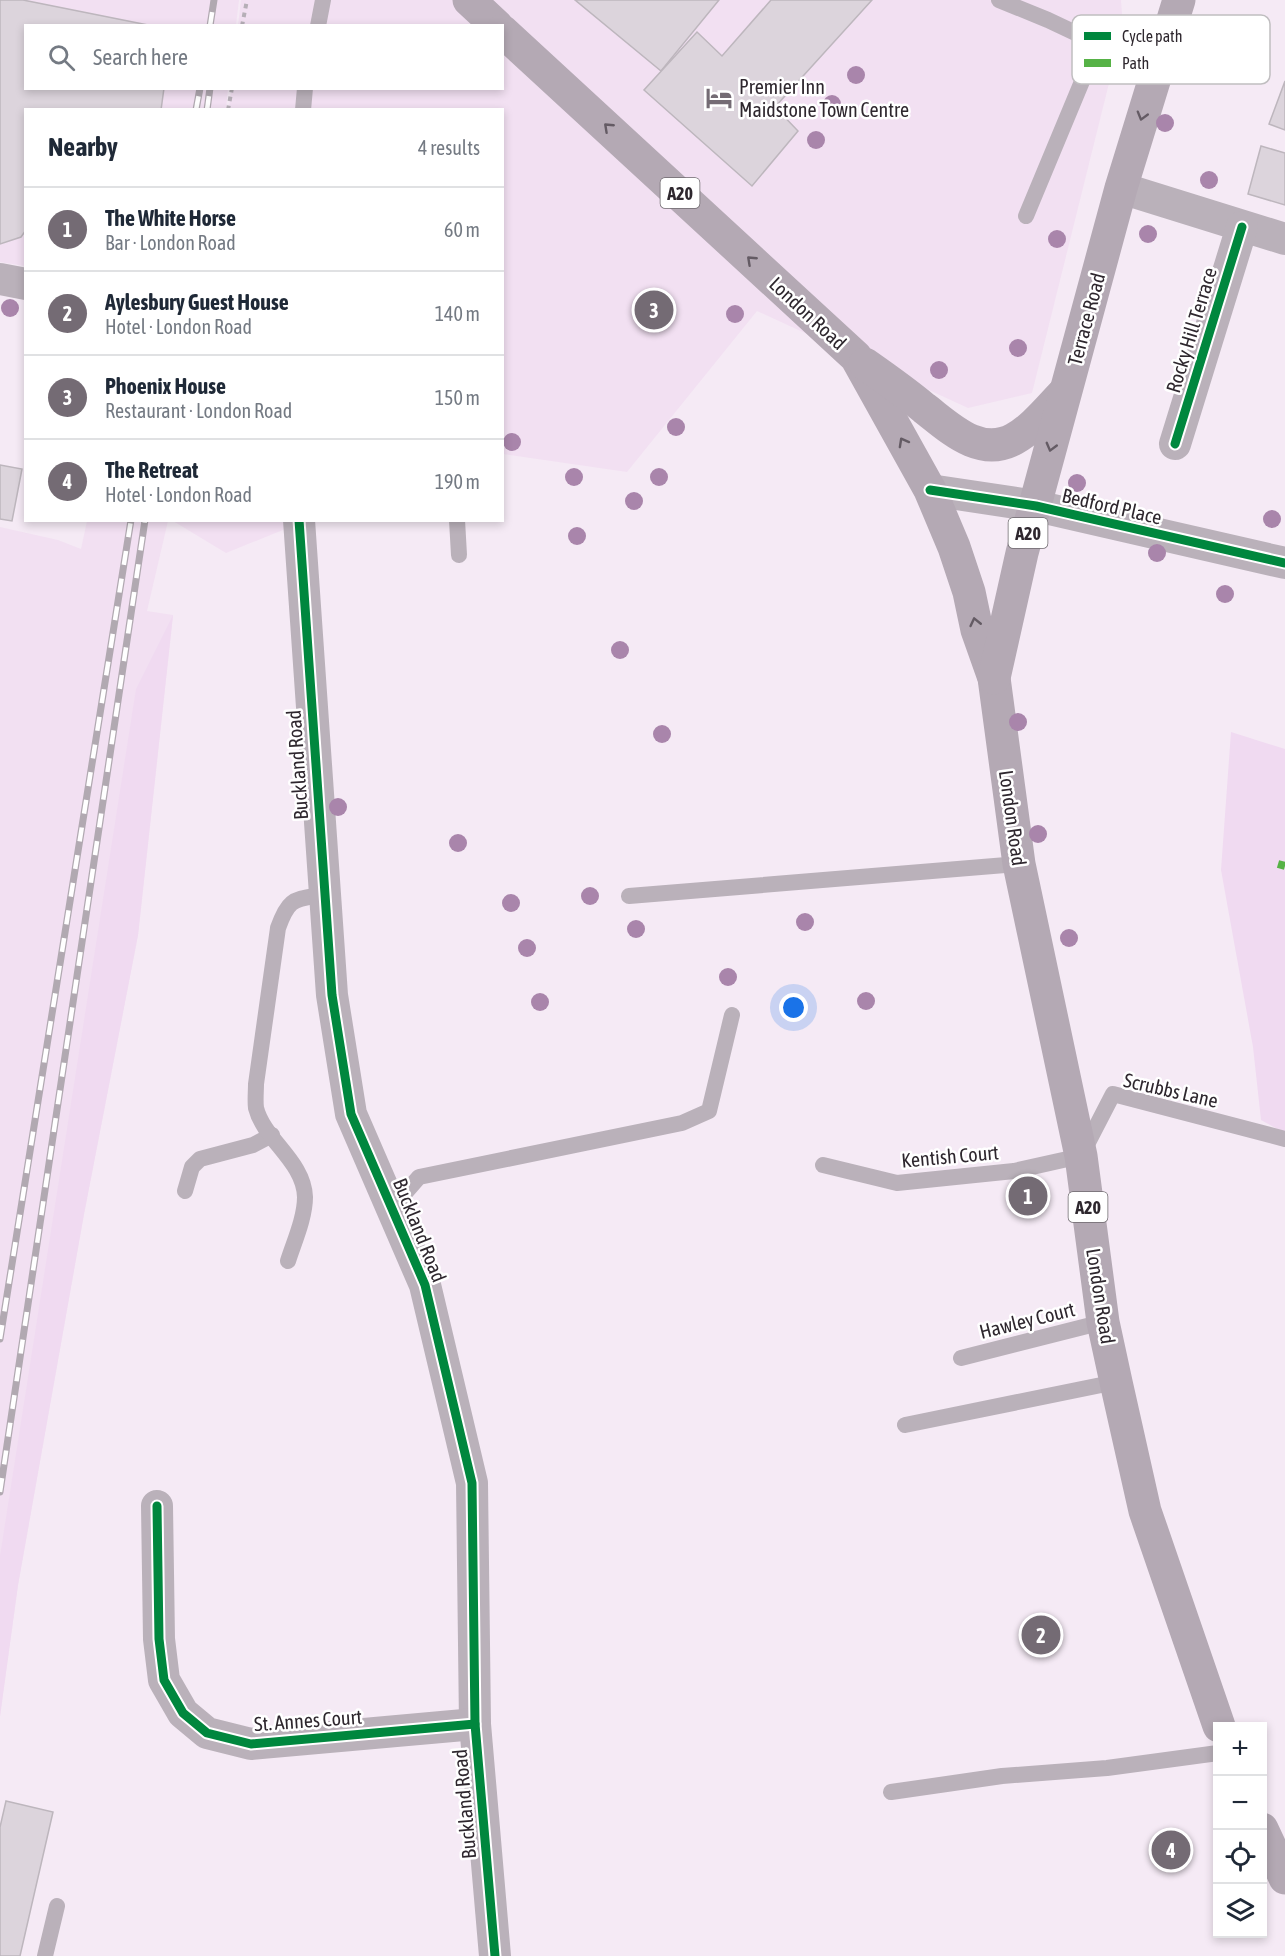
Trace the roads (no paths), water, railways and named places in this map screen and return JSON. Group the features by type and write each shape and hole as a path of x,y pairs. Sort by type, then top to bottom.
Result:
{"main road":[{"path":"469,0 495,24"},
{"name":"Terrace Road","path":"1174,15 1179,0"},
{"name":"London Road","path":"504,33 856,357 930,490 954,547 969,592 977,630 994,678 1019,864 1081,1156 1103,1323 1145,1511 1218,1722"},
{"name":"Terrace Road","path":"856,357 925,408 951,431 973,441 991,445 1014,439 1066,390 1151,84"},
{"name":"London Road","path":"994,678 1022,553 1066,390"},
{"path":"1263,1830 1285,1878"}],"street":[{"path":"1121,188 1285,239"},
{"name":"Rocky Hill Terrace","path":"1175,444 1242,227"},
{"path":"0,279 24,284"},
{"name":"Bedford Place","path":"930,490 1036,506 1285,563"},
{"name":"Buckland Road","path":"300,522 332,995 351,1114 425,1285 472,1483 475,1724 495,1956"},
{"name":"St. Annes Court","path":"157,1506 159,1640 164,1680 183,1713 207,1733 252,1744 475,1724"}],"lane":[{"path":"318,24 323,0"},
{"path":"999,0 1072,31"},
{"path":"1026,216 1081,84"},
{"path":"303,108 305,90"},
{"path":"457,522 459,555"},
{"path":"629,896 1019,864"},
{"path":"288,1261 305,1199 303,1182 263,1124 256,1107 256,1084 278,927 284,910 295,900 324,894"},
{"path":"392,1208 419,1177 682,1123 709,1111 732,1015"},
{"name":"Scrubbs Lane","path":"1081,1156 1113,1094 1285,1139"},
{"path":"185,1191 192,1167 200,1159 253,1145 272,1135"},
{"name":"Kentish Court","path":"823,1165 897,1183 1014,1171 1081,1156"},
{"name":"Hawley Court","path":"961,1358 1103,1323"},
{"path":"905,1425 1116,1382"},
{"path":"891,1792 1002,1776 1107,1768 1213,1754"},
{"path":"45,1956 57,1906"}],"railway":[{"path":"210,24 214,0"},
{"path":"196,108 200,90"},
{"path":"207,108 210,90"},
{"path":"0,1339 131,522"},
{"path":"0,1492 145,522"}],"place":[{"name":"Premier Inn Maidstone Town Centre","path":"719,98"},
{"name":"Phoenix House","path":"654,310"},
{"name":"The White Horse","path":"1028,1196"},
{"name":"Aylesbury Guest House","path":"1041,1635"},
{"name":"The Retreat","path":"1171,1850"}]}
